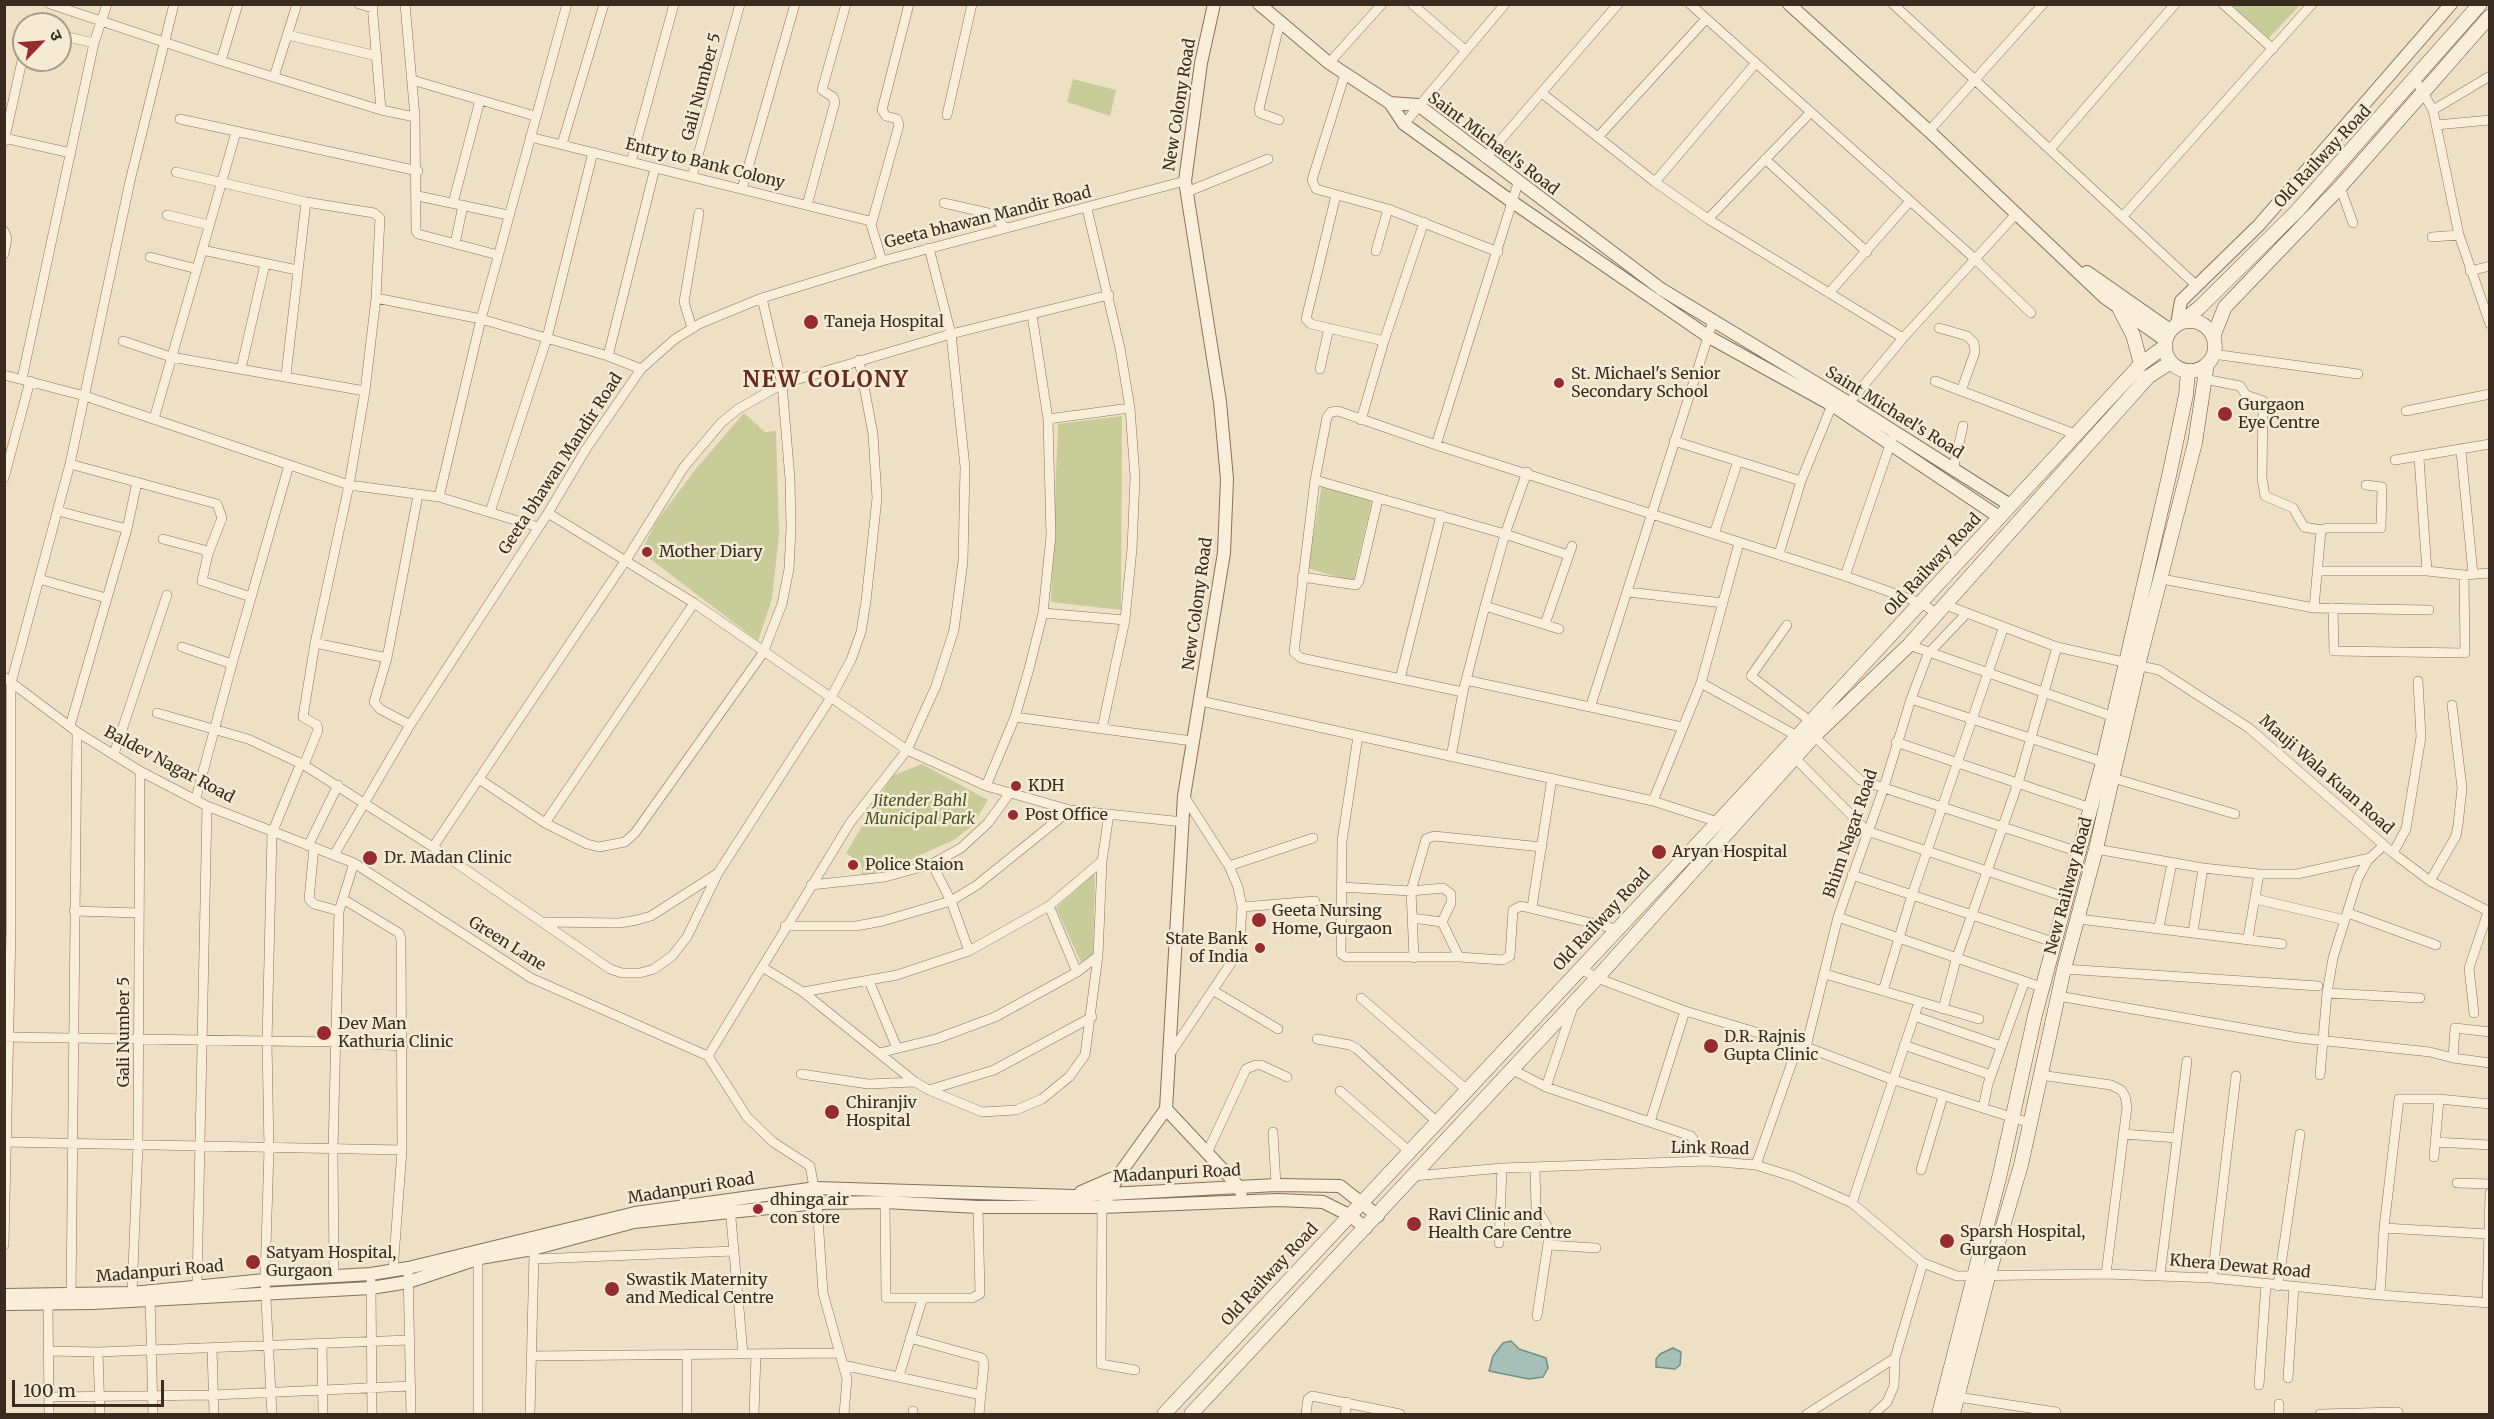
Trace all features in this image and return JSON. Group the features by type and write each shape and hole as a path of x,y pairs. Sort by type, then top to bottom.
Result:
{"main road":[{"name":"Old Railway Road","path":"2213,337 2224,307 2340,187 2480,4"},
{"name":"Old Railway Road","path":"1191,1414 1378,1216 1597,978 1790,753 1797,736 1810,721 2075,434 2141,364 2490,16"},
{"path":"2120,310 2133,335 2141,364"},
{"path":"2189,321 2204,325 2213,337 2210,359 2188,371 2171,362 2172,333 2189,321"},
{"name":"New Railway Road","path":"1939,1414 1981,1277 2021,1165 2064,969 2097,849 2146,636 2195,443 2210,359"},
{"name":"Old Railway Road","path":"1164,1414 1718,822 1790,753 1814,736 1909,645 2148,377 2171,362"},
{"name":"New Railway Road","path":"1953,1414 2035,1015 2068,898 2114,717 2169,476 2186,395 2188,371"},
{"path":"2132,633 2146,636"},
{"path":"1198,1378 1211,1392"}],"street":[{"path":"50,4 220,61 381,110 415,117"},
{"path":"4,478 94,43 107,4"},
{"path":"4,1245 8,680 39,579 70,464 130,181 174,4"},
{"path":"220,61 238,4"},
{"path":"274,77 297,4"},
{"path":"358,4 372,6 381,110"},
{"path":"405,4 415,117 418,171 416,227 418,234 498,255"},
{"path":"439,497 481,318 567,4"},
{"path":"562,144 604,4"},
{"path":"631,162 674,4"},
{"name":"Gali Number 5","path":"692,177 740,4"},
{"path":"742,189 795,4"},
{"path":"807,205 835,102 833,97 822,90 846,4"},
{"path":"882,261 872,222 899,125 897,119 886,116 882,110 909,4"},
{"path":"947,116 972,4"},
{"name":"New Colony Road","path":"1166,1109 1184,796 1224,553 1227,479 1220,402 1186,187 1201,63 1214,4"},
{"path":"1259,4 1329,63 1390,103"},
{"path":"1329,63 1382,4"},
{"path":"1412,4 1465,51"},
{"path":"1404,124 1506,4"},
{"path":"1485,158 1543,94 1618,4"},
{"path":"1690,4 1974,258 2031,313"},
{"path":"1789,4 2120,310 2172,333"},
{"path":"1929,131 2043,4"},
{"path":"2051,148 2175,4"},
{"path":"2223,4 2273,49"},
{"path":"2124,215 2312,4"},
{"path":"2172,333 2179,304 2259,225 2451,4"},
{"path":"1894,5 2124,215 2197,286"},
{"path":"1598,137 1706,19"},
{"path":"1279,120 1260,113 1259,109 1280,22"},
{"path":"288,35 377,56"},
{"path":"72,38 94,43"},
{"path":"1655,182 1755,64"},
{"path":"20,72 5,140 71,153"},
{"path":"1345,75 1312,180 1316,189 1388,209 1498,252"},
{"path":"2433,110 2490,76"},
{"path":"412,80 535,116"},
{"path":"2420,85 2433,110 2459,235 2470,271 2485,301 2490,324"},
{"path":"1543,94 1655,182 1708,219 1903,338"},
{"path":"456,244 458,204 480,100"},
{"name":"Saint Michael's Road","path":"1390,103 1418,105 1518,183 1661,289 1850,404 1999,517"},
{"name":"Saint Michael's Road","path":"1390,103 1404,124 1511,201 1709,337 1953,470 2010,505"},
{"path":"1708,219 1810,113"},
{"path":"180,119 418,171"},
{"path":"2436,125 2490,120"},
{"path":"154,419 236,132"},
{"name":"Entry to Bank Colony","path":"530,137 872,222"},
{"path":"490,512 547,338 593,152"},
{"name":"Geeta bhawan Mandir Road","path":"334,855 410,725 548,513 586,449 641,369 675,339 692,328 762,298 882,261 1005,227 1186,187 1268,159"},
{"path":"1765,159 1867,252"},
{"path":"609,356 655,168"},
{"path":"176,172 306,202 378,215 380,223 376,298 365,391 350,485 315,643 303,714 305,719 317,725 318,730 272,833 267,1042 269,1149 265,1280 272,1414"},
{"path":"1436,445 1518,183"},
{"path":"2340,187 2353,223"},
{"path":"1336,195 1306,315 1311,324 1384,340"},
{"path":"418,196 508,215"},
{"path":"1829,293 1910,201"},
{"path":"286,375 306,202"},
{"path":"944,203 988,213 1005,227"},
{"path":"1088,208 1110,295 1130,408 1135,477 1132,549 1125,620 1102,729"},
{"path":"1376,250 1388,209"},
{"path":"692,328 684,302 699,213"},
{"path":"1850,404 1903,338 2017,213"},
{"path":"167,215 209,225"},
{"path":"1361,420 1384,340 1424,222"},
{"path":"4,231 7,238 4,254"},
{"path":"2432,237 2459,235"},
{"path":"844,1414 847,1379 823,1293 818,1203 810,1166 773,1142 747,1117 708,1056 785,926 850,823 907,750 936,686 954,630 963,561 965,467 951,334 929,248"},
{"path":"202,250 297,270"},
{"path":"150,257 197,269"},
{"path":"2066,259 2172,333"},
{"path":"241,369 265,264"},
{"path":"2470,271 2490,266"},
{"path":"434,847 626,560 684,467 704,440 738,410 782,384 859,360 951,334 1110,295"},
{"path":"376,298 481,318 609,356 641,369"},
{"path":"479,779 545,823 598,847 625,842 635,833 763,653 782,604 789,569 790,478 782,384 762,298"},
{"path":"986,786 1015,717 1043,613 1051,536 1048,419 1032,315"},
{"path":"1591,705 1713,321"},
{"path":"1320,369 1329,328"},
{"path":"1939,328 1967,336 1974,343 1975,352 1961,391"},
{"path":"123,341 171,357 286,375 365,391"},
{"path":"2210,359 2358,374"},
{"path":"157,713 248,739 302,764 338,784 434,847 610,969 622,973 640,973 654,969 672,956 687,937 718,873 830,699 851,660 861,632 877,498 873,434 859,360"},
{"path":"4,375 85,396 350,485 439,497 538,527"},
{"path":"2205,379 2240,386 2246,395 2263,401 2262,478 2265,496 2293,508 2304,527 2321,530 2381,528 2382,487 2366,485"},
{"path":"1935,381 2075,434"},
{"path":"2406,411 2490,394"},
{"path":"1779,554 1801,481 1832,405"},
{"path":"1048,419 1130,408"},
{"name":"Mauji Wala Kuan Road","path":"1315,480 1327,417 1335,411 1652,512 1739,543 1779,554 2057,647 2159,670 2249,728 2393,853 2430,881 2489,912"},
{"path":"1953,470 1964,426"},
{"path":"1845,576 1892,438"},
{"path":"1674,441 1801,481"},
{"path":"2395,460 2461,451 2490,444"},
{"path":"2333,608 2334,651 2465,653 2468,575 2461,451"},
{"path":"2419,458 2427,571"},
{"path":"1714,534 1738,461"},
{"path":"70,464 217,504 222,518 208,554 202,581 251,597"},
{"path":"196,798 231,664 289,465"},
{"path":"1451,757 1463,693 1485,606 1505,534 1527,472"},
{"path":"1463,693 1297,656 1293,647 1315,480 1570,551 1545,624"},
{"path":"71,1299 74,729 106,598 127,529 137,482"},
{"path":"410,725 380,709 374,702 387,657 418,495"},
{"path":"1302,577 1356,585 1359,581 1378,499"},
{"path":"58,510 127,529"},
{"path":"548,513 694,603 763,653 907,750 986,786 1070,810 1183,822"},
{"path":"1400,679 1441,515"},
{"path":"2314,608 2321,530"},
{"path":"163,539 204,550 208,554"},
{"path":"1653,801 1701,683 1739,543"},
{"path":"2318,571 2427,571 2468,575 2490,573"},
{"path":"39,579 106,598"},
{"path":"2162,579 2314,608 2429,610"},
{"path":"1628,592 1723,603"},
{"path":"114,754 167,595"},
{"path":"545,823 694,603"},
{"path":"1485,606 1559,629"},
{"path":"1043,613 1125,620"},
{"path":"1928,654 1965,615"},
{"path":"1787,625 1751,676 1810,721"},
{"path":"1883,991 1912,895 1990,673 2003,628"},
{"path":"315,643 387,657"},
{"path":"1909,645 1928,654 1990,673 2114,717"},
{"path":"182,647 231,664"},
{"path":"1943,1009 1956,960 2018,783 2057,647"},
{"name":"Bhim Nagar Road","path":"1756,1165 1802,1046 1825,974 1838,918 1852,874 1884,787 1896,742 1928,654"},
{"name":"Baldev Nagar Road","path":"8,680 74,729 140,771 196,798 207,806 334,855"},
{"path":"1466,680 1591,705 1682,727"},
{"path":"2393,853 2406,829 2421,737 2418,681"},
{"path":"1701,683 1797,736"},
{"path":"1911,699 2103,762"},
{"path":"1201,701 1653,801 1718,822"},
{"path":"2430,881 2456,836 2458,825 2462,788 2452,705"},
{"path":"1015,717 1192,741"},
{"path":"1358,736 1342,841 1341,954 1414,958 1507,958 1512,951 1514,910 1521,906 1616,929"},
{"path":"1814,736 1854,777 1942,809 2079,852"},
{"path":"1896,742 2091,808"},
{"path":"1790,753 1867,831 2068,898"},
{"name":"Gali Number 5","path":"132,1293 138,1145 140,771"},
{"path":"1532,907 1552,778"},
{"path":"2113,778 2235,814"},
{"path":"338,784 311,847 309,899 314,904 339,911"},
{"path":"811,885 885,877 932,864 961,848 988,823 1009,794"},
{"path":"1168,1058 1235,957 1240,939 1242,907 1238,887 1229,866 1184,796"},
{"path":"197,1286 204,1040 207,806"},
{"path":"785,926 856,926 883,921 951,901 977,885 1070,810"},
{"path":"762,968 802,992 915,1082 929,1090 982,1112 1006,1112 1033,1103 1069,1077 1085,1055 1092,1017 1098,956 1102,861 1109,814"},
{"path":"1414,958 1411,891 1424,843 1428,837 1542,847"},
{"path":"1229,866 1313,838"},
{"path":"2320,1075 2327,993 2333,958 2358,878 2370,858 2384,845"},
{"path":"2097,849 2203,868 2259,874 2297,874 2370,858"},
{"name":"Green Lane","path":"334,855 354,864 531,978 708,1056"},
{"path":"802,992 869,981 969,951 1049,906 1102,861"},
{"path":"2159,927 2172,863"},
{"path":"334,1277 333,1150 339,911 354,864"},
{"path":"932,864 951,901 969,951"},
{"path":"2193,932 2203,868"},
{"path":"543,922 620,923 637,920 651,916 718,873"},
{"path":"1852,874 2056,943"},
{"path":"2248,938 2259,874"},
{"path":"1341,887 1411,891 1443,888 1448,890 1450,903 1442,922 1459,957"},
{"path":"343,899 400,936 403,1046 402,1150 393,1270"},
{"path":"2256,900 2346,916 2436,945"},
{"path":"1242,907 1315,901"},
{"path":"1049,906 1077,972"},
{"path":"74,911 139,913"},
{"path":"2474,1013 2469,968 2489,912"},
{"path":"1412,918 1442,922"},
{"path":"1838,918 1956,960 2044,988"},
{"path":"2079,919 2159,927 2282,944"},
{"path":"879,1053 936,1039 995,1017 1077,972 1098,956"},
{"path":"1580,968 1597,978 1685,1011 1802,1046 1891,1079 2030,1122"},
{"path":"2064,969 2318,987"},
{"path":"1825,974 1979,1019"},
{"path":"869,981 897,1048"},
{"path":"1983,1108 1991,1075 2024,982"},
{"path":"1214,991 1278,1029"},
{"path":"2327,993 2420,998"},
{"path":"2058,996 2324,1041 2430,1052 2490,1063"},
{"path":"1361,998 1467,1090"},
{"path":"1546,1087 1576,1000"},
{"path":"1852,1203 1891,1079 1919,1002"},
{"path":"1650,1122 1685,1011"},
{"path":"1914,1016 2001,1046"},
{"path":"929,1090 994,1070 1092,1017"},
{"path":"2453,1058 2455,1028 2490,1032"},
{"path":"6,1037 335,1042 403,1046"},
{"path":"1317,1039 1350,1045 1358,1049 1437,1122"},
{"path":"1904,1045 1991,1075"},
{"path":"2160,1275 2187,1061"},
{"path":"1207,1153 1246,1069 1261,1065 1287,1077"},
{"path":"1513,1070 1546,1087 1691,1136 1707,1161"},
{"path":"801,1074 868,1084 915,1082"},
{"path":"2040,1075 2111,1085 2121,1090 2127,1107 2106,1274"},
{"path":"2212,1278 2236,1076"},
{"path":"1340,1091 1410,1152"},
{"path":"1921,1170 1943,1096"},
{"path":"2380,1295 2384,1228 2398,1101 2405,1097 2490,1104"},
{"path":"2434,1157 2439,1099"},
{"path":"1135,1370 1101,1364 1102,1208 1118,1176 1166,1109 1240,1188 1243,1201"},
{"path":"1273,1132 1276,1185"},
{"path":"2123,1134 2177,1138"},
{"path":"2278,1286 2300,1134"},
{"path":"6,1142 402,1150"},
{"path":"2435,1142 2490,1145"},
{"name":"Link Road","path":"1414,1176 1502,1168 1707,1161 1756,1165 1794,1177 1852,1203 1923,1263 1942,1272 1981,1277"},
{"path":"1499,1243 1502,1168"},
{"path":"1535,1168 1536,1207 1549,1230 1549,1245 1537,1316"},
{"path":"1072,1196 1118,1176"},
{"path":"2457,1183 2490,1184"},
{"name":"Madanpuri Road","path":"729,1205 816,1188 1072,1196 1276,1185 1340,1186 1362,1200 1378,1216"},
{"path":"2488,1303 2490,1192"},
{"name":"Madanpuri Road","path":"4,1304 48,1304 71,1299 132,1293 150,1295 197,1286 371,1274 533,1248 635,1214 729,1205 885,1202 978,1207 1102,1208 1243,1201 1323,1202 1349,1215 1366,1228"},
{"path":"885,1202 886,1298 922,1300 972,1298 980,1294 978,1207"},
{"path":"729,1205 744,1354"},
{"path":"2384,1228 2488,1234"},
{"path":"1549,1245 1596,1248"},
{"path":"530,1414 533,1248 734,1251"},
{"path":"478,1414 479,1255"},
{"name":"Madanpuri Road","path":"4,1295 71,1299 150,1295 266,1294 371,1288 408,1282 479,1255"},
{"path":"1874,1414 1887,1402 1894,1386 1895,1358 1923,1263"},
{"path":"408,1268 411,1414"},
{"path":"371,1274 372,1414"},
{"name":"Khera Dewat Road","path":"1981,1277 2160,1275 2488,1303"},
{"path":"2259,1385 2266,1284"},
{"path":"2288,1378 2294,1287"},
{"path":"150,1295 149,1350 153,1414"},
{"path":"899,1376 922,1300"},
{"path":"48,1304 49,1414"},
{"path":"910,1338 982,1358 984,1364 979,1414"},
{"path":"48,1351 98,1352 267,1347 409,1340"},
{"path":"321,1344 323,1414"},
{"path":"212,1348 214,1414"},
{"path":"98,1352 100,1414"},
{"path":"531,1356 839,1353"},
{"path":"687,1354 687,1414"},
{"path":"754,1414 756,1354"},
{"path":"1807,1414 1895,1358"},
{"path":"843,1365 981,1395"},
{"path":"49,1397 213,1395 411,1386"},
{"path":"1306,1414 1310,1396 1347,1402 1386,1413 1401,1414"},
{"path":"1958,1397 2056,1412"},
{"path":"1345,1414 1347,1402"},
{"path":"2278,1404 2279,1414"},
{"path":"2320,1414 2398,1412"}],"green space":[{"path":"2232,5 2300,5 2269,38"},
{"path":"1073,79 1116,90 1110,116 1067,102"},
{"path":"744,413 765,432 776,431 779,534 772,599 758,641 641,552 656,522 695,470"},
{"path":"1122,416 1121,610 1051,602 1058,424"},
{"path":"1322,484 1372,500 1353,582 1308,568"},
{"name":"Jitender Bahl Municipal Park","path":"922,764 988,800 972,826 954,840 889,869 863,876 861,863 846,853 892,776"},
{"path":"1095,873 1093,955 1081,962 1056,908"}],"water":[{"path":"1511,1341 1519,1349 1546,1358 1548,1368 1543,1377 1529,1379 1489,1371 1493,1356 1503,1343"},
{"path":"1673,1348 1681,1352 1680,1365 1675,1369 1656,1367 1656,1359 1660,1354"}],"place":[{"name":"Taneja Hospital","path":"811,322"},
{"name":"St. Michael's Senior Secondary School","path":"1559,383"},
{"name":"Gurgaon Eye Centre","path":"2225,414"},
{"name":"Mother Diary","path":"647,552"},
{"name":"KDH","path":"1016,786"},
{"name":"Post Office","path":"1013,815"},
{"name":"Aryan Hospital","path":"1659,852"},
{"name":"Dr. Madan Clinic","path":"370,858"},
{"name":"Police Staion","path":"853,865"},
{"name":"Geeta Nursing Home, Gurgaon","path":"1259,920"},
{"name":"State Bank of India","path":"1260,948"},
{"name":"Dev Man Kathuria Clinic","path":"324,1033"},
{"name":"D.R. Rajnis Gupta Clinic","path":"1711,1046"},
{"name":"Chiranjiv Hospital","path":"832,1112"},
{"name":"dhinga air con store","path":"758,1209"},
{"name":"Ravi Clinic and Health Care Centre","path":"1414,1224"},
{"name":"Sparsh Hospital, Gurgaon","path":"1947,1241"},
{"name":"Satyam Hospital, Gurgaon","path":"253,1262"},
{"name":"Swastik Maternity and Medical Centre","path":"612,1289"}],"district":[{"name":"NEW COLONY","path":"826,381"}]}
